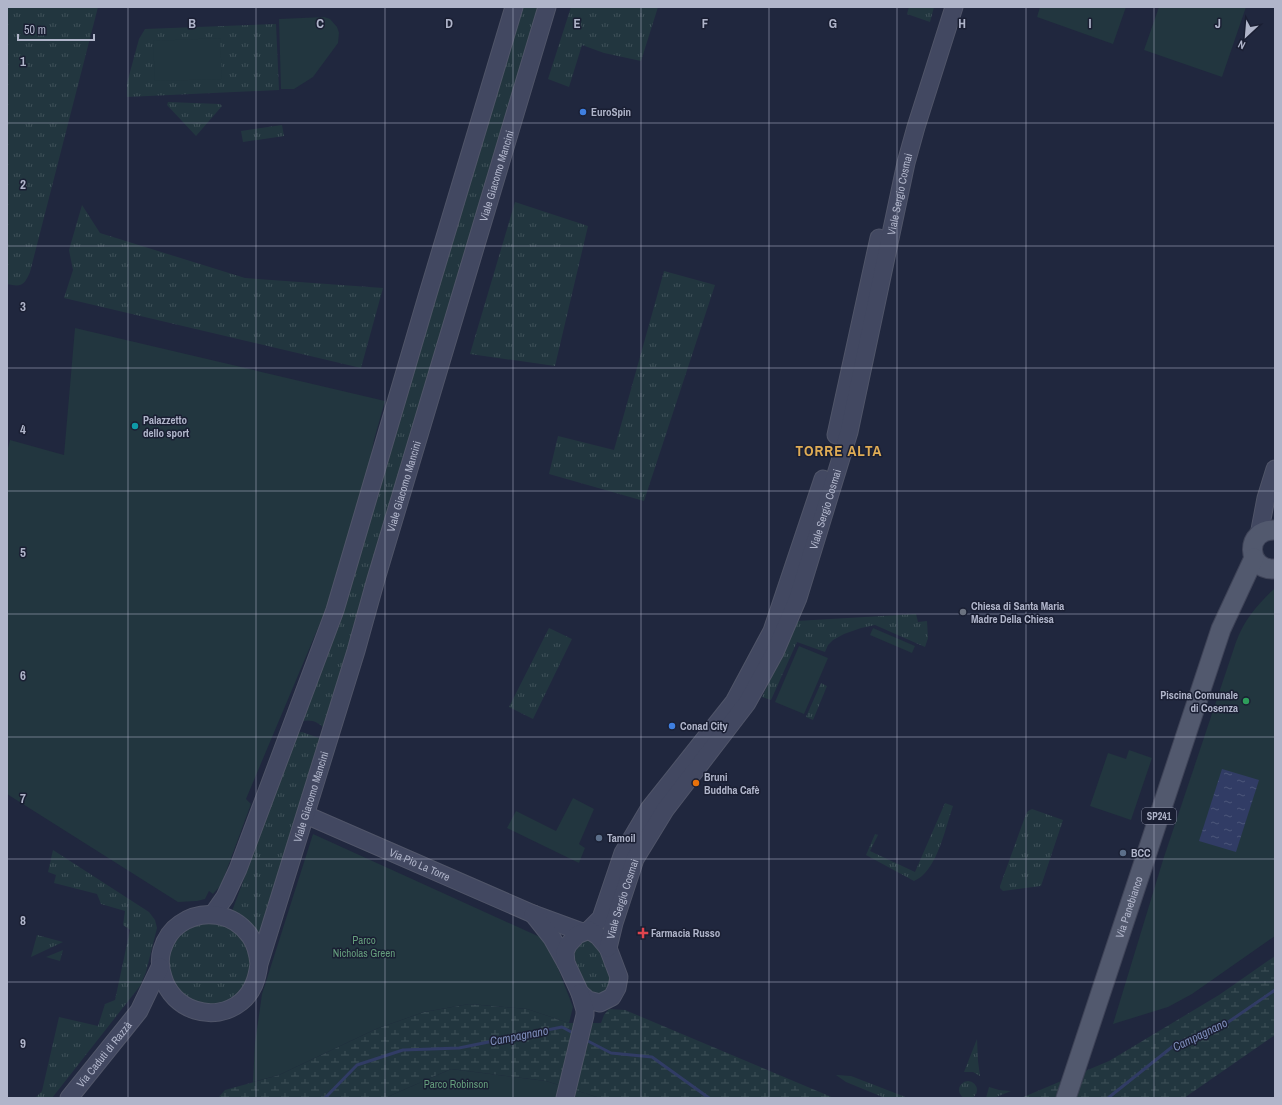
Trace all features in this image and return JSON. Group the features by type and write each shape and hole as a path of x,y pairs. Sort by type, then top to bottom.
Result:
{"main road":[{"name":"Via Panebianco","path":"1066,1098 1221,629 1254,558 1253,545 1267,532"},
{"path":"1254,558 1262,566 1274,569"},
{"name":"Via Panebianco","path":"1233,603 1274,569"}],"street":[{"path":"213,914 225,897 238,869 335,610 514,7"},
{"name":"Viale Giacomo Mancini","path":"259,964 257,950 251,936 240,925 228,918 213,914 196,916 177,926 164,944 160,955 160,967 165,986 177,1001 192,1010 208,1013 226,1010 241,1002 250,991 257,978 259,964 356,651 376,579 547,7"},
{"name":"Viale Sergio Cosmai","path":"566,963 565,952 568,945 577,934 586,931 601,918 623,853 650,809 734,702 772,631 834,444 896,159 945,7"},
{"name":"Viale Sergio Cosmai","path":"608,948 614,923 635,859 665,810 747,703 775,652 798,598 849,432 906,163 916,126 954,7"},
{"path":"1267,532 1266,498 1275,469"},
{"path":"1266,498 1275,517"},
{"name":"Via Pio La Torre","path":"306,815 533,914 586,931"},
{"name":"Via Pio La Torre","path":"533,914 552,938 566,963 580,993 585,1010 593,1011"},
{"path":"565,1098 593,1011 612,997 617,988 619,977 608,948 598,936 586,931"},
{"name":"Via Caduti di Razzà","path":"69,1098 139,1011 160,967"},
{"name":"Via Caduti di Razzà","path":"139,1011 158,998 177,1001"},
{"path":"576,1098 593,1011"}],"green space":[{"path":"7,7 98,7 30,272 24,283 19,285 7,284"},
{"path":"522,7 542,7 326,730 315,722 309,720 302,721"},
{"path":"571,7 658,7 641,61 604,53 582,45 569,87 548,79"},
{"path":"909,7 934,7 930,22 907,14"},
{"path":"1040,7 1126,7 1113,44 1037,17"},
{"path":"1159,7 1246,7 1222,77 1144,50"},
{"path":"324,17 330,19 337,27 339,33 338,43 313,77 294,89 281,89 279,19"},
{"path":"276,24 279,90 127,97 127,83 139,39 145,29"},
{"path":"220,38 222,79 155,81 153,41"},
{"path":"168,102 220,104 222,106 196,136 167,105"},
{"path":"282,125 284,136 243,142 241,131"},
{"path":"515,202 588,226 555,366 470,354"},
{"path":"82,205 100,233 245,278 383,288 361,368 64,298 73,270 69,250"},
{"path":"664,271 715,285 644,501 549,474 558,436 614,450"},
{"path":"75,328 385,401 374,440 369,466 326,609 246,799 251,804 223,880 213,894 209,891 205,899 197,901 178,902 7,794 7,452 10,440 64,455"},
{"path":"1275,588 1275,936 1192,994 1168,1007 1113,1024 1163,860 1236,642 1239,634 1252,613"},
{"path":"916,614 918,622 927,621 928,638 925,647 875,625 844,634 833,640 828,645 825,652 797,642 771,700 762,697 780,660 796,621"},
{"path":"549,628 572,639 533,719 509,707"},
{"path":"873,628 915,646 912,653 870,635"},
{"path":"799,646 828,658 804,714 775,702"},
{"path":"821,683 827,686 813,720 806,717"},
{"path":"302,732 319,738 322,743 261,946 231,914 298,733"},
{"path":"1129,750 1152,758 1131,820 1090,806 1108,753 1126,759"},
{"path":"573,798 594,809 579,844 585,848 579,863 507,828 516,811 556,831"},
{"path":"945,803 953,806 945,833 933,862 928,870 914,881 866,855 875,834 878,835 870,851 915,872"},
{"path":"1032,809 1063,820 1041,886 1003,891 1000,886 1026,814"},
{"name":"Parco Nicholas Green","path":"313,834 540,937 549,945 573,1007 569,1023 527,1009 469,1004 424,1012 376,1029 279,1075 253,1082 255,1043 262,994"},
{"path":"53,850 149,912 155,920 157,928 146,972 140,986 52,1098 35,1098 42,1091 59,1017 98,1026 105,1004 115,1000 130,930 123,925 125,911 101,904 97,894 54,883 56,875 48,872"},
{"path":"206,920 232,926 249,946 252,971 241,994 218,1007 193,1005 167,976 167,950 182,929"},
{"path":"588,933 617,977 600,1000 582,992 570,946"},
{"path":"37,935 63,942 31,957"},
{"path":"63,950 60,961 46,957"},
{"path":"1275,956 1275,1035 1184,1098 1021,1098 1109,1061 1219,995"},
{"path":"469,1004 527,1009 569,1023 601,1023 604,1015 609,1009 625,1010 834,1098 600,1098 546,1081 451,1069 385,1098 218,1098 225,1090 279,1075 376,1029 424,1012"},
{"path":"977,1039 980,1076 973,1072 964,1072"},
{"name":"Parco Robinson","path":"451,1069 546,1081 600,1098 385,1098"},
{"path":"836,1075 851,1076 908,1098 885,1098 846,1082"},
{"path":"968,1081 974,1084 977,1090 974,1096 968,1099 962,1096 959,1090 962,1084"},
{"path":"989,1087 1011,1091 994,1098 986,1098"}],"water":[{"path":"1222,769 1259,780 1236,852 1199,841"}],"waterway":[{"name":"Campagnano","path":"1108,1098 1177,1043 1221,1027 1275,990"},
{"name":"Campagnano","path":"325,1098 357,1065 403,1050 459,1048 562,1027 575,1034"},
{"name":"Campagnano","path":"584,1039 611,1053 652,1057 709,1098"}],"place":[{"name":"EuroSpin","path":"583,112"},
{"name":"Palazzetto dello sport","path":"135,426"},
{"name":"Chiesa di Santa Maria Madre Della Chiesa","path":"963,612"},
{"name":"Piscina Comunale di Cosenza","path":"1246,701"},
{"name":"Conad City","path":"672,726"},
{"name":"Bruni Buddha Cafè","path":"696,783"},
{"name":"Tamoil","path":"599,838"},
{"name":"BCC","path":"1123,853"},
{"name":"Farmacia Russo","path":"643,933"}],"district":[{"name":"TORRE ALTA","path":"839,450"}]}
